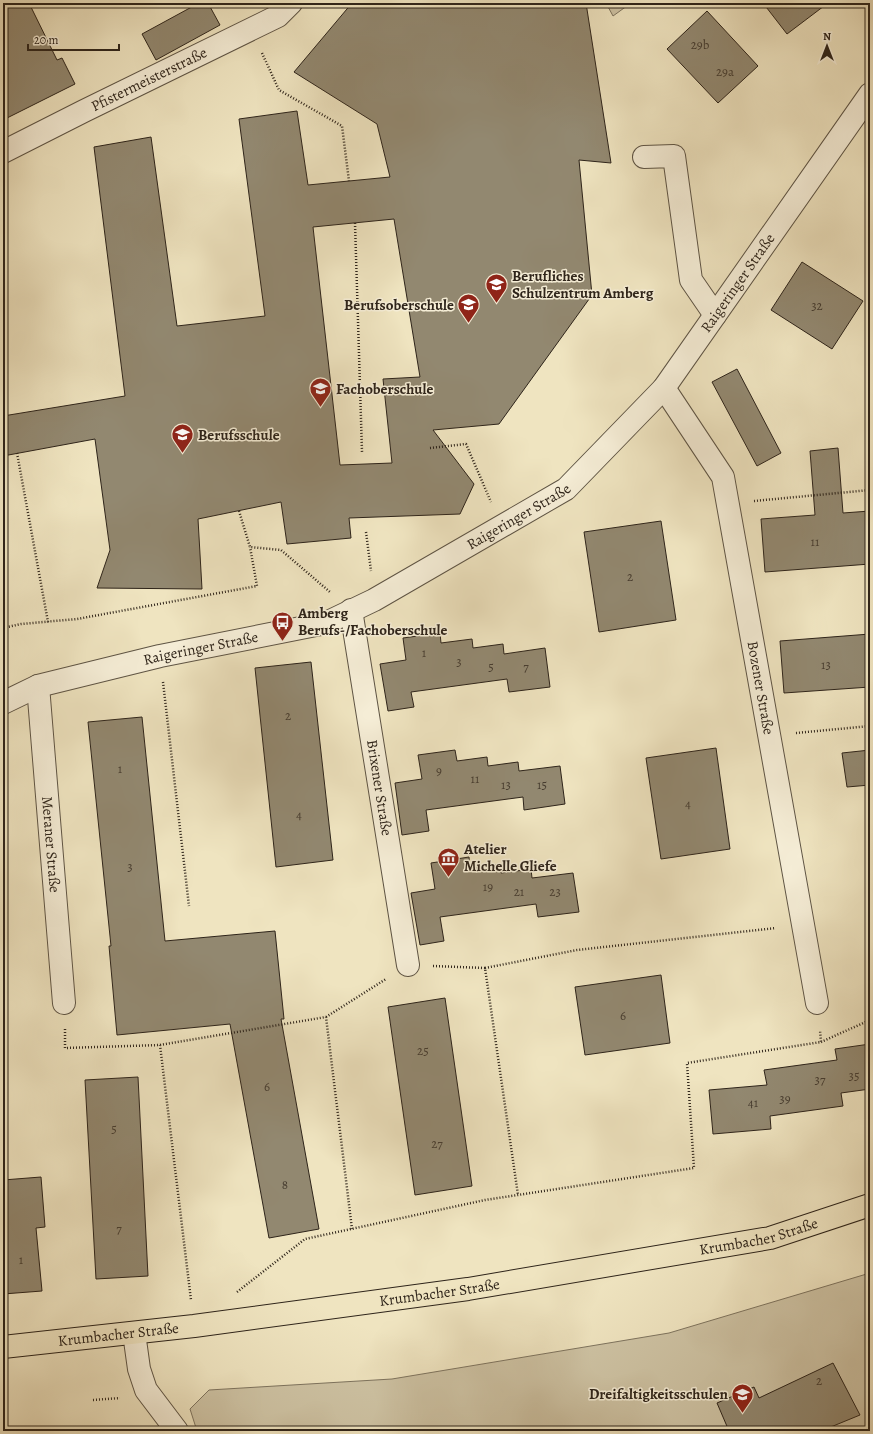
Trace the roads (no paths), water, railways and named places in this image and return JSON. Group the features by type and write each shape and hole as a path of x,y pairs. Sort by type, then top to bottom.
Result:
{"main road":[{"name":"Krumbacher Straße","path":"3,1347 194,1326 468,1289 770,1238 870,1205"}],"street":[{"name":"Pfistermeisterstraße","path":"3,152 278,16 291,3"},
{"name":"Raigeringer Straße","path":"3,703 38,686 160,656 326,623 374,600 566,490 664,388 870,94"},
{"path":"644,157 674,156 690,280 715,315"},
{"name":"Bozener Straße","path":"664,388 723,477 817,1003"},
{"name":"Brixener Straße","path":"351,610 408,965"},
{"name":"Meraner Straße","path":"38,686 64,1003"},
{"path":"134,1332 139,1369 146,1390 177,1431"}],"place":[{"name":"Berufliches Schulzentrum Amberg","path":"496,304"},
{"name":"Berufsoberschule","path":"469,324"},
{"name":"Fachoberschule","path":"321,408"},
{"name":"Berufsschule","path":"183,454"},
{"name":"Amberg Berufs-/Fachoberschule","path":"282,642"},
{"name":"Atelier Michelle Gliefe","path":"448,878"},
{"name":"Dreifaltigkeitsschulen","path":"743,1414"}]}
